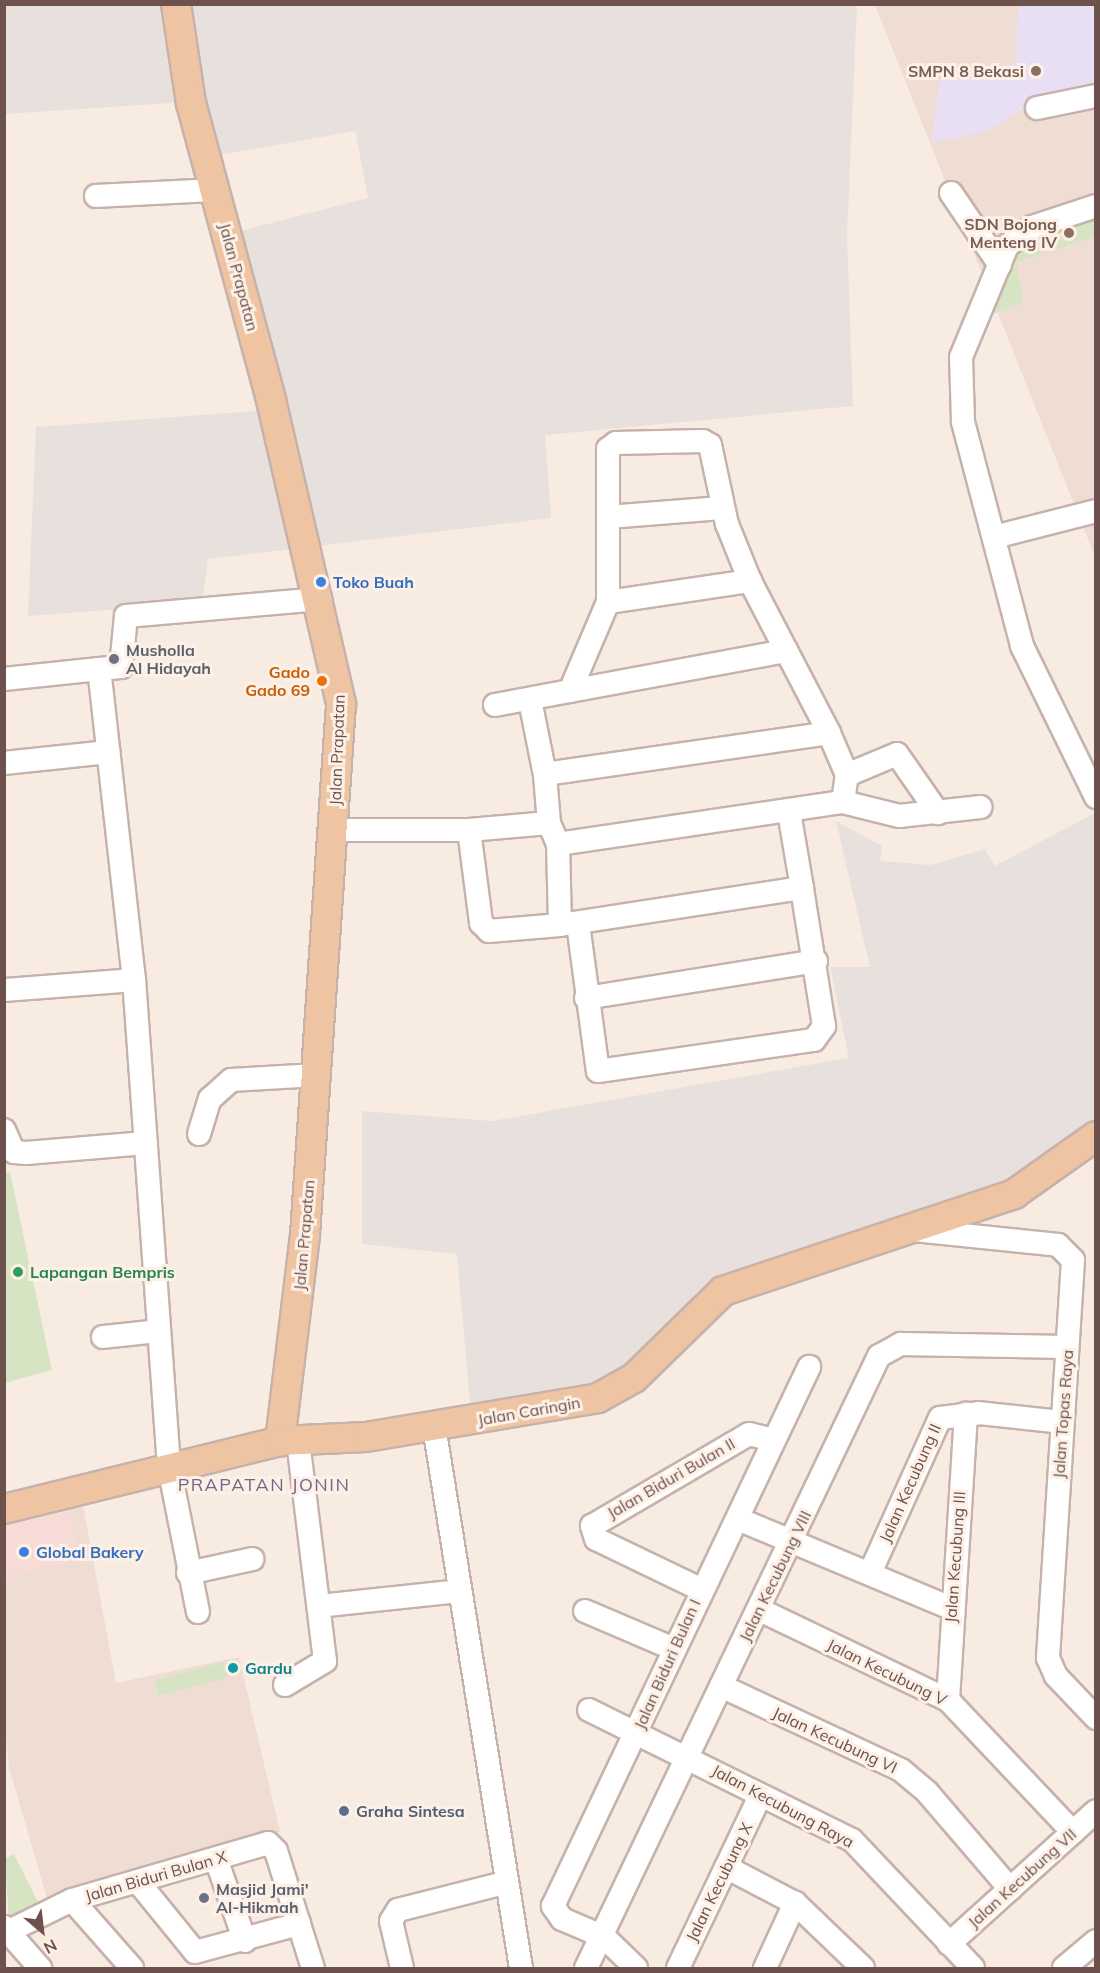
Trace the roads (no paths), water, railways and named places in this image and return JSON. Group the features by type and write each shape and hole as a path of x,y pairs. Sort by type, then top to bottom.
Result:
{"main road":[{"name":"Jalan Prapatan","path":"176,4 191,103 216,190 320,599 341,704 335,830 289,1441"},
{"name":"Jalan Caringin","path":"4,1509 169,1467 289,1441 434,1426 598,1398 634,1378 723,1291 912,1230 1014,1194 1095,1136"}],"street":[{"path":"1037,108 1095,96"},
{"path":"96,196 216,190"},
{"path":"951,193 1000,265"},
{"path":"1095,206 1032,227 1007,246 961,357 963,422 1022,646 1088,766 1095,797"},
{"path":"570,691 608,602 607,453 616,443 707,442 722,508 750,581 829,733 847,775 843,802"},
{"path":"608,517 722,508"},
{"path":"994,537 1095,511"},
{"path":"608,602 750,581"},
{"path":"4,679 121,667 126,616 320,599"},
{"path":"495,705 786,651"},
{"path":"99,669 134,980 169,1467 188,1573 198,1612"},
{"path":"530,700 545,775 549,823 558,844 569,924 586,998 594,1065 604,1072 814,1040 824,1026 816,961 789,812"},
{"path":"545,775 829,733"},
{"path":"4,763 108,752"},
{"path":"847,775 897,754 938,813"},
{"path":"558,844 789,812 843,802 880,815 938,813 981,807"},
{"path":"335,830 470,830 549,823"},
{"path":"470,830 483,928 569,924 802,888"},
{"path":"586,998 816,961"},
{"path":"4,990 134,980"},
{"path":"199,1134 210,1099 231,1080 317,1074"},
{"path":"4,1130 14,1152 26,1153 146,1143"},
{"name":"Jalan Topas Raya","path":"912,1230 1068,1250 1073,1260 1048,1658 1056,1676 1095,1718"},
{"path":"103,1337 159,1331"},
{"name":"Jalan Kecubung VIII","path":"586,1968 604,1937 686,1755 794,1541 879,1356 888,1348 1067,1347"},
{"name":"Jalan Biduri Bulan I","path":"604,1937 562,1919 553,1906 638,1732 700,1590 738,1519 808,1366"},
{"name":"Jalan Kecubung II","path":"870,1573 934,1425 942,1417 966,1414 1062,1422"},
{"name":"Jalan Kecubung III","path":"948,1700 951,1608 966,1414"},
{"path":"434,1426 504,1883 521,1968"},
{"name":"Jalan Biduri Bulan II","path":"700,1590 596,1539 592,1526 749,1434 773,1440"},
{"path":"285,1685 326,1661 319,1606 289,1441"},
{"path":"738,1519 951,1608"},
{"path":"188,1573 252,1559"},
{"path":"319,1606 459,1591"},
{"name":"Jalan Kecubung V","path":"760,1610 948,1700 1073,1832"},
{"path":"585,1611 674,1649"},
{"name":"Jalan Kecubung VI","path":"721,1686 901,1770 927,1792 1010,1889"},
{"name":"Jalan Kecubung Raya","path":"589,1710 686,1755 760,1796 852,1840 973,1968"},
{"name":"Jalan Kecubung X","path":"678,1968 760,1796"},
{"name":"Jalan Kecubung VII","path":"949,1944 1095,1811"},
{"name":"Jalan Biduri Bulan X","path":"7,1929 72,1900 273,1845 299,1924"},
{"path":"216,1859 245,1941"},
{"path":"726,1867 795,1904 863,1968"},
{"path":"139,1883 195,1952 245,1941 299,1924 313,1968"},
{"path":"402,1968 391,1921 398,1911 504,1883"},
{"path":"72,1900 132,1968"},
{"path":"765,1968 795,1904"},
{"path":"7,1929 40,1968"},
{"path":"604,1937 636,1968"},
{"path":"1064,1968 1095,1941"}],"place":[{"name":"SMPN 8 Bekasi","path":"1036,71"},
{"name":"SDN Bojong Menteng IV","path":"1069,233"},
{"name":"Toko Buah","path":"321,582"},
{"name":"Musholla Al Hidayah","path":"114,659"},
{"name":"Gado Gado 69","path":"322,681"},
{"name":"Lapangan Bempris","path":"18,1272"},
{"name":"Global Bakery","path":"24,1552"},
{"name":"Gardu","path":"233,1668"},
{"name":"Graha Sintesa","path":"344,1811"},
{"name":"Masjid Jami' Al-Hikmah","path":"204,1898"}],"district":[{"name":"PRAPATAN JONIN","path":"264,1485"}]}
